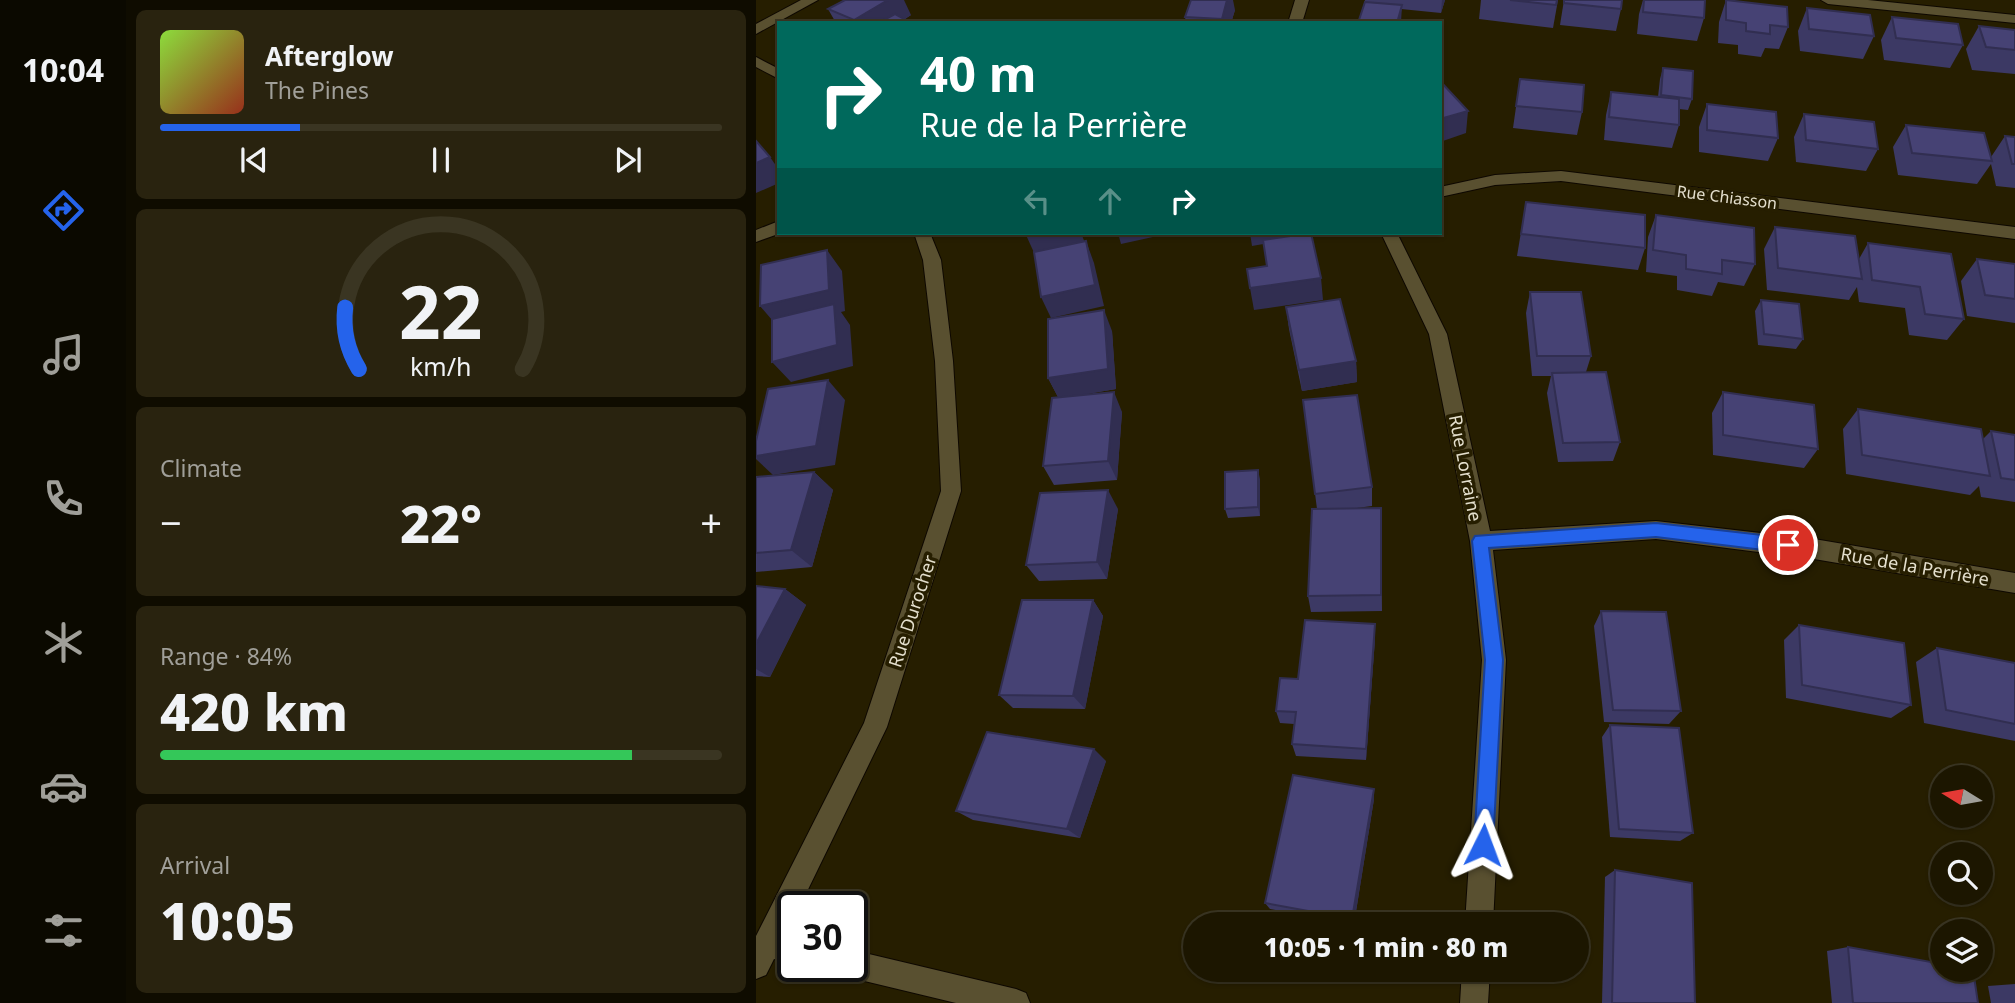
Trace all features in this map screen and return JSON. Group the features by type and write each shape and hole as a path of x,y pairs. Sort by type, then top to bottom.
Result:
{"street":[{"path":"756,30 811,0"},
{"path":"1296,21 1302,0"},
{"path":"1828,0 1920,4 2015,19"},
{"path":"756,61 777,74"},
{"name":"Rue Chiasson","path":"1442,192 1495,180 1561,176 2015,233"},
{"path":"756,236 777,227"},
{"name":"Rue Durocher","path":"772,953 875,727 951,491 943,348 932,260 923,235"},
{"name":"Rue Lorraine","path":"1391,235 1438,334 1480,541 1494,660 1480,912"},
{"name":"Rue de la Perrière","path":"1480,541 1656,530 1814,549 2015,583"},
{"path":"868,968 1016,1003"},
{"path":"1475,1003 1476,982"}],"building":[{"path":"845,0 888,0 854,20 828,9"},
{"path":"1191,0 1227,0 1222,19 1185,17"},
{"path":"1510,0 1557,0 1556,5"},
{"path":"1564,0 1622,0 1621,9 1564,3"},
{"path":"1644,0 1705,0 1704,18 1643,12"},
{"path":"1726,0 1787,7 1788,27 1770,25 1770,34 1746,31 1746,23 1726,20"},
{"path":"1365,2 1402,5 1398,21 1359,21"},
{"path":"1807,8 1870,15 1874,36 1809,29"},
{"path":"895,14 908,21 882,21"},
{"path":"1892,17 1958,24 1963,45 1896,38"},
{"path":"1979,26 2015,30 2015,50 1986,47"},
{"path":"1663,68 1693,71 1692,99 1661,95"},
{"path":"1520,79 1584,85 1582,112 1516,106"},
{"path":"1442,83 1468,111 1442,118"},
{"path":"1611,92 1679,99 1679,125 1609,117"},
{"path":"1707,104 1776,112 1778,138 1707,130"},
{"path":"1804,114 1874,122 1878,149 1806,140"},
{"path":"1906,125 1984,133 1992,161 1912,153"},
{"path":"2005,136 2015,137 2015,164 2012,164"},
{"path":"756,141 770,157 756,163"},
{"path":"1526,202 1645,215 1645,248 1521,234"},
{"path":"1656,215 1754,228 1755,264 1722,260 1722,274 1686,269 1686,255 1653,250"},
{"path":"1775,227 1855,236 1862,279 1778,268"},
{"path":"1311,235 1321,278 1250,288 1247,269 1267,266 1263,240"},
{"path":"1086,241 1095,285 1041,297 1034,252"},
{"path":"1868,243 1951,254 1964,319 1925,314 1920,287 1872,280"},
{"path":"827,250 829,290 760,306 761,265"},
{"path":"1977,259 2015,264 2015,299 1985,295"},
{"path":"1530,292 1581,292 1591,356 1537,356"},
{"path":"1340,299 1356,361 1299,370 1286,307"},
{"path":"1761,300 1799,304 1803,339 1764,334"},
{"path":"834,304 837,345 772,362 772,319"},
{"path":"1104,310 1108,369 1048,378 1048,319"},
{"path":"1606,372 1620,442 1563,443 1552,373"},
{"path":"828,380 816,446 756,456 756,441 768,389"},
{"path":"1114,392 1108,461 1043,466 1052,398"},
{"path":"1723,392 1814,405 1818,449 1723,435"},
{"path":"1357,395 1372,487 1315,494 1303,400"},
{"path":"1858,409 1981,429 1990,476 1862,455"},
{"path":"1991,431 2015,435 2015,480 2001,478"},
{"path":"1258,470 1258,507 1225,509 1225,472"},
{"path":"814,472 791,550 756,553 756,477"},
{"path":"1108,490 1097,562 1026,565 1040,493"},
{"path":"1381,508 1381,595 1308,596 1312,509"},
{"path":"756,586 785,589 756,644"},
{"path":"1022,600 1093,600 1073,696 999,695"},
{"path":"1601,611 1666,612 1681,711 1613,710"},
{"path":"1305,620 1375,624 1366,749 1292,744 1296,712 1276,711 1280,678 1298,679"},
{"path":"1799,625 1904,643 1911,705 1802,685"},
{"path":"1937,648 2015,663 2015,724 1946,710"},
{"path":"1610,725 1679,728 1693,833 1619,829"},
{"path":"987,732 1094,749 1067,829 956,811"},
{"path":"1293,775 1374,789 1353,912 1314,912 1265,903"},
{"path":"1615,870 1692,883 1695,1003 1612,1003"},
{"path":"1848,947 1930,962 1930,982 1975,982 1978,1003 1853,1003"}],"route":[{"path":"1483,845 1494,660 1480,541 1656,530 1788,545"}]}
